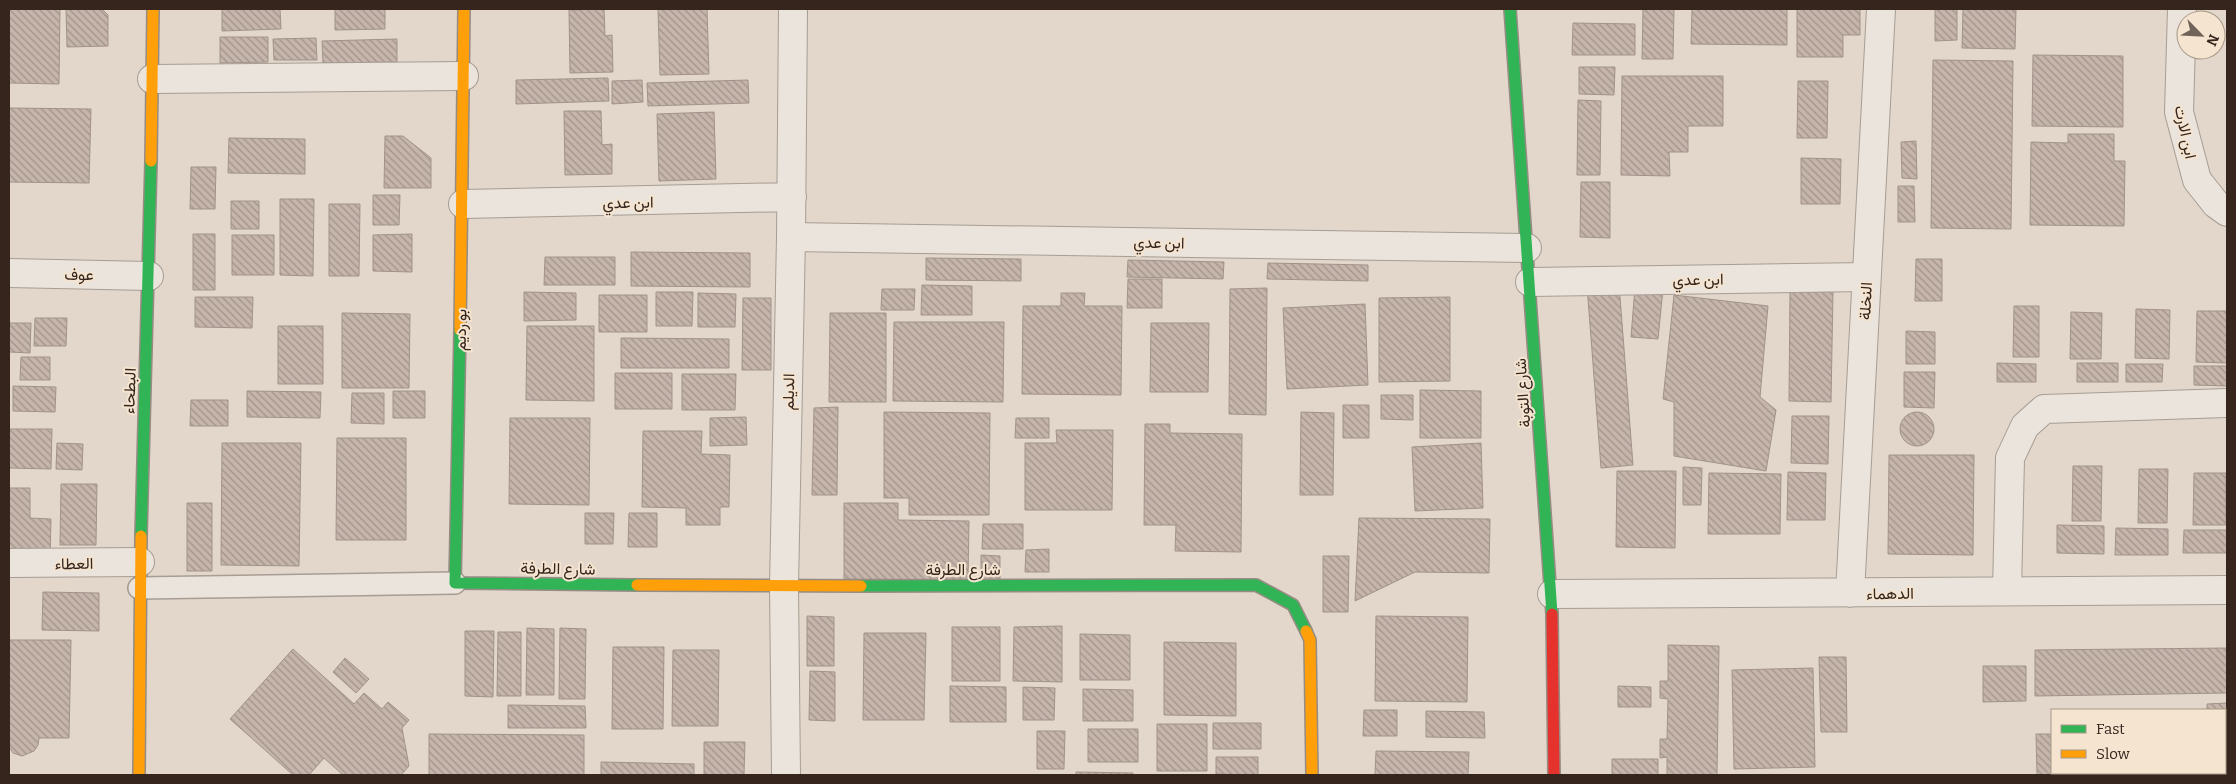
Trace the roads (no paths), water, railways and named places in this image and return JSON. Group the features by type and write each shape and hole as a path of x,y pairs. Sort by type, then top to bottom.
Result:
{"street":[{"name":"البطحاء","path":"138,775 139,575 149,276 153,9"},
{"name":"بو رديم","path":"454,583 463,204 464,9"},
{"name":"الديلم","path":"786,775 784,586 792,237 792,9"},
{"name":"شارع التوبة","path":"1510,9 1552,594 1554,775"},
{"name":"النخلة","path":"1850,593 1881,9"},
{"name":"ابن الارت","path":"2182,9 2179,112 2197,180 2216,204 2227,212"},
{"path":"152,79 464,76"},
{"name":"ابن عدي","path":"463,204 792,197"},
{"name":"ابن عدي","path":"792,237 1527,248"},
{"name":"عوف","path":"9,273 149,276"},
{"name":"ابن عدي","path":"1530,282 1866,277"},
{"path":"2006,592 2010,458 2025,426 2044,409 2227,403"},
{"name":"العطاء","path":"9,563 139,575"},
{"name":"شارع الطرفة","path":"454,583 784,586 1256,585 1293,605 1310,640 1312,775"},
{"name":"الدهماء","path":"1552,594 2227,590"}],"lane":[{"path":"139,575 454,583"}]}
